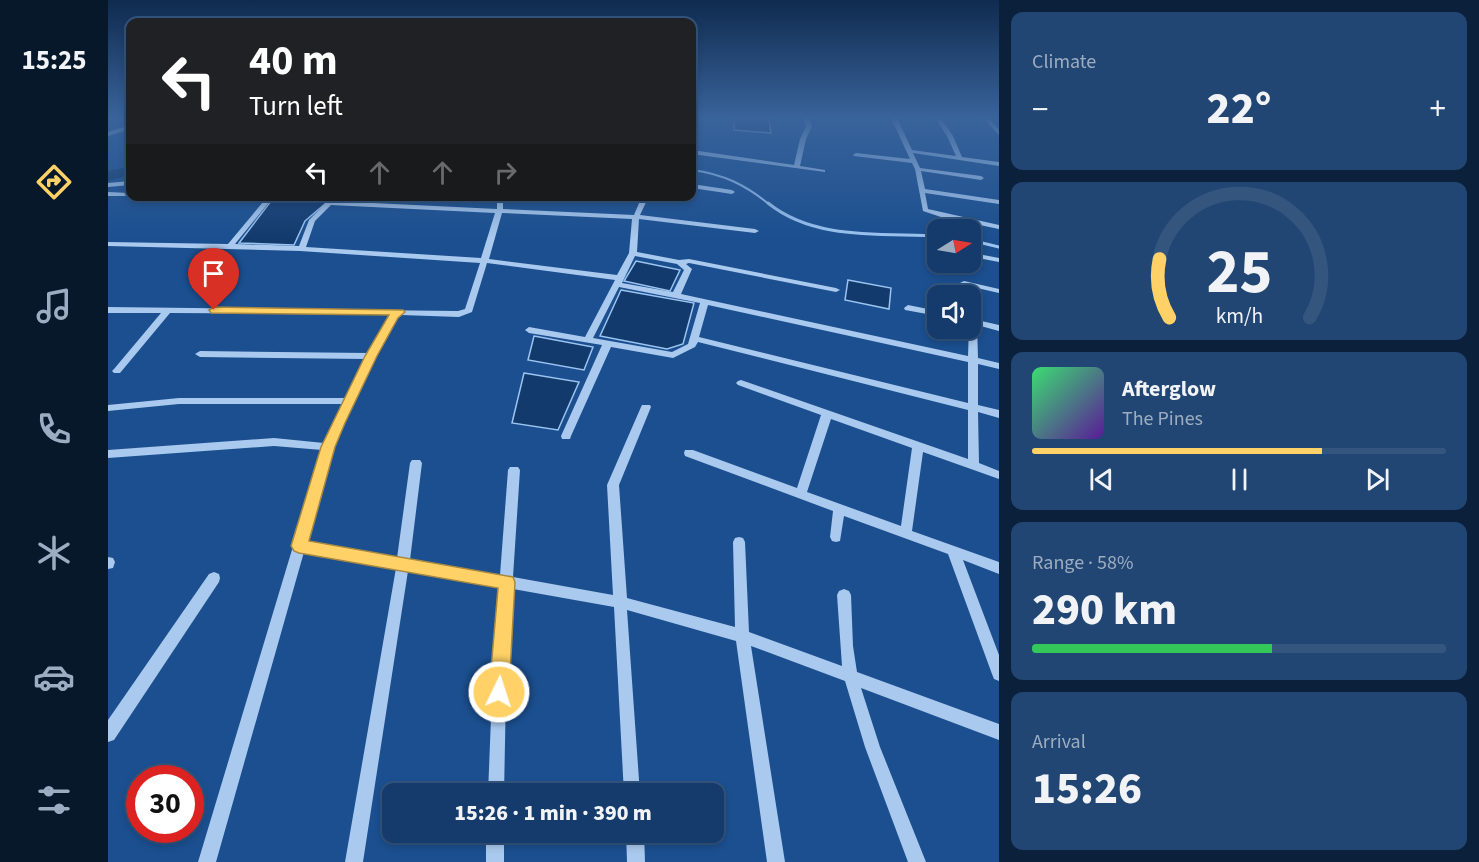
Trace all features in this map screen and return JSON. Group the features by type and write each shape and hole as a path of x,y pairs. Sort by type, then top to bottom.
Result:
{"street":[{"path":"739,158 822,171"},
{"path":"797,166 799,158"},
{"path":"887,158 913,161 918,169 923,207 930,213 999,227"},
{"path":"961,158 999,164"},
{"path":"918,169 981,178"},
{"path":"108,185 126,183"},
{"path":"696,187 732,192"},
{"path":"921,190 999,202"},
{"path":"108,194 126,195"},
{"path":"231,246 268,201"},
{"path":"302,249 312,220 328,201"},
{"path":"386,201 500,203 755,231"},
{"path":"588,340 633,253 636,217 644,201"},
{"path":"108,310 459,314 469,310 486,259 500,203"},
{"path":"108,244 231,246 486,259 617,281 972,358 999,366"},
{"path":"633,253 679,262 689,261 836,290"},
{"path":"981,256 999,260"},
{"path":"676,295 688,269 679,262"},
{"path":"981,287 999,291"},
{"path":"529,330 673,355 692,345 705,301"},
{"path":"908,308 927,312"},
{"path":"117,371 168,310"},
{"path":"207,862 328,447 371,356 394,316 399,312"},
{"path":"981,324 999,328"},
{"path":"694,338 999,414"},
{"path":"972,339 973,466"},
{"path":"566,436 608,343"},
{"path":"200,354 371,356"},
{"path":"741,383 999,475"},
{"path":"108,408 179,401 349,401"},
{"path":"631,783 614,485 646,407"},
{"path":"801,494 827,414"},
{"path":"108,454 274,442 328,447"},
{"path":"906,533 918,446"},
{"path":"689,453 999,568"},
{"path":"354,862 403,564 416,463"},
{"path":"496,783 499,692 514,470"},
{"path":"836,537 839,508"},
{"path":"739,542 742,636 776,862"},
{"path":"299,546 621,602 742,636 999,732"},
{"path":"953,551 992,643 999,674"},
{"path":"108,734 214,578"},
{"path":"844,595 851,677 867,731 916,862"},
{"path":"495,843 495,862"},
{"path":"635,843 636,862"}],"water":[{"path":"271,201 325,201 326,203 305,221 294,245 239,243"},
{"path":"636,261 680,270 670,291 624,281"},
{"path":"848,280 891,288 889,309 845,300"},
{"path":"621,290 694,303 683,344 667,349 600,336"},
{"path":"534,336 593,347 584,370 528,360"},
{"path":"524,373 579,382 558,430 512,423"}],"waterway":[{"path":"696,171 734,181 770,205"},
{"path":"108,176 126,172"},
{"path":"768,203 807,224 828,229 850,233 927,236"},
{"path":"981,243 999,247"}],"route":[{"path":"214,310 399,312 394,316 371,356 338,423 328,447 299,546 507,582 499,692"}]}
